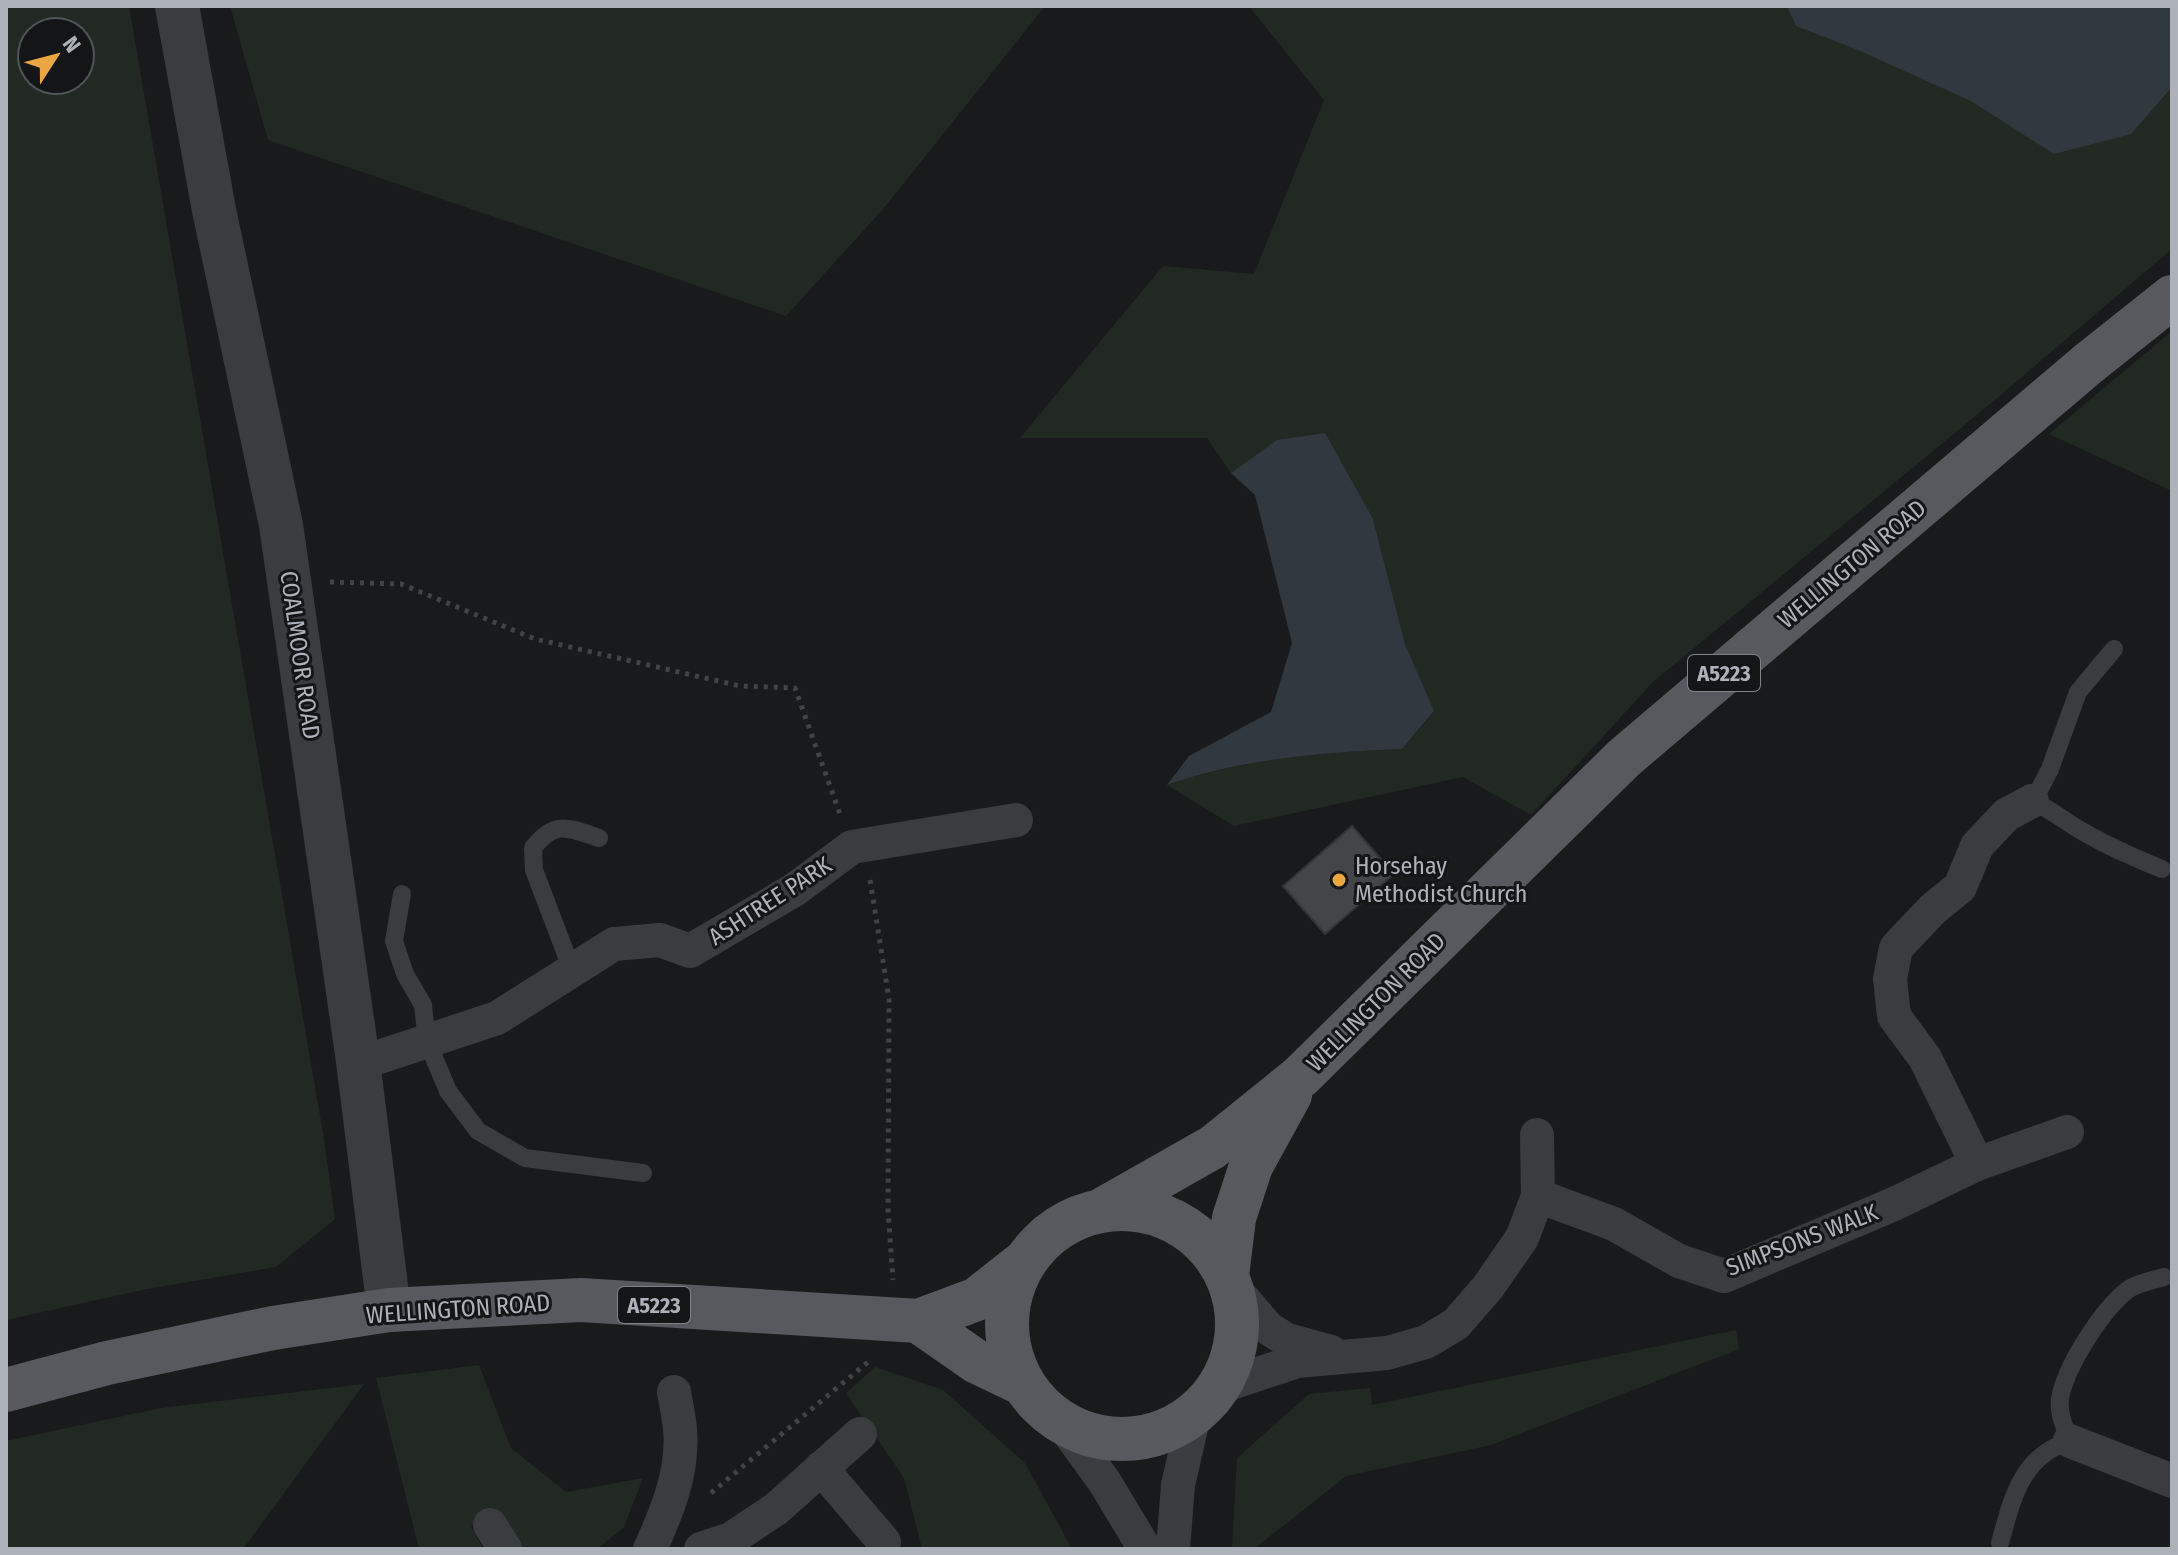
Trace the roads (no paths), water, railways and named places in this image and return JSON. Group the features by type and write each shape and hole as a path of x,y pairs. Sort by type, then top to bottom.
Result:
{"main road":[{"name":"WELLINGTON ROAD","path":"1102,1210 1213,1147 1301,1076 1624,758 2077,373 2172,297"},
{"name":"WELLINGTON ROAD","path":"1229,1280 1234,1218 1251,1166 1301,1076"},
{"path":"1102,1210 1140,1210 1176,1222 1206,1245 1229,1280 1237,1320 1233,1355 1207,1401 1163,1432 1129,1439 1093,1436 1061,1422 1040,1405 1023,1384 1010,1355 1006,1323 1011,1291 1024,1262 1044,1237 1072,1219 1102,1210"},
{"name":"WELLINGTON ROAD","path":"6,1390 153,1353 273,1328 389,1310 581,1300 899,1321 977,1299 1024,1262"},
{"path":"899,1321 1023,1384"}],"street":[{"name":"COALMOOR ROAD","path":"177,6 214,210 281,525 358,1061 389,1310"},
{"path":"1977,1164 1925,1058 1894,1016 1890,979 1896,948 1933,909 1960,887 1977,846 2006,815 2032,801"},
{"name":"ASHTREE PARK","path":"358,1061 376,1058 497,1018 614,944 660,940 690,951 794,890 852,847 1016,820"},
{"name":"SIMPSONS WALK","path":"1538,1196 1614,1224 1679,1261 1724,1276 1894,1204 1977,1164 2067,1132"},
{"path":"1173,1549 1178,1485 1207,1401 1297,1361 1387,1353 1426,1342 1456,1324 1488,1287 1522,1238 1538,1196 1537,1135"},
{"path":"1229,1280 1268,1328 1287,1340 1343,1355"},
{"path":"650,1549 666,1513 677,1476 680,1431 674,1392"},
{"path":"1061,1422 1104,1481 1145,1549"},
{"path":"701,1549 731,1539 776,1509 860,1434"},
{"path":"2070,1441 2172,1481"},
{"path":"821,1468 884,1542"}],"lane":[{"path":"2114,649 2078,692 2050,769 2032,801 2120,853 2162,869"},
{"path":"572,970 534,870 533,848 544,833 564,827 599,838"},
{"path":"402,894 394,941 405,974 423,1005 427,1041 448,1091 478,1131 525,1158 643,1173"},
{"path":"2000,1543 2019,1481 2052,1446 2070,1441 2061,1419 2060,1399 2073,1363 2097,1321 2130,1288 2164,1277"}],"place":[{"name":"Horsehay Methodist Church","path":"1339,880"}]}
